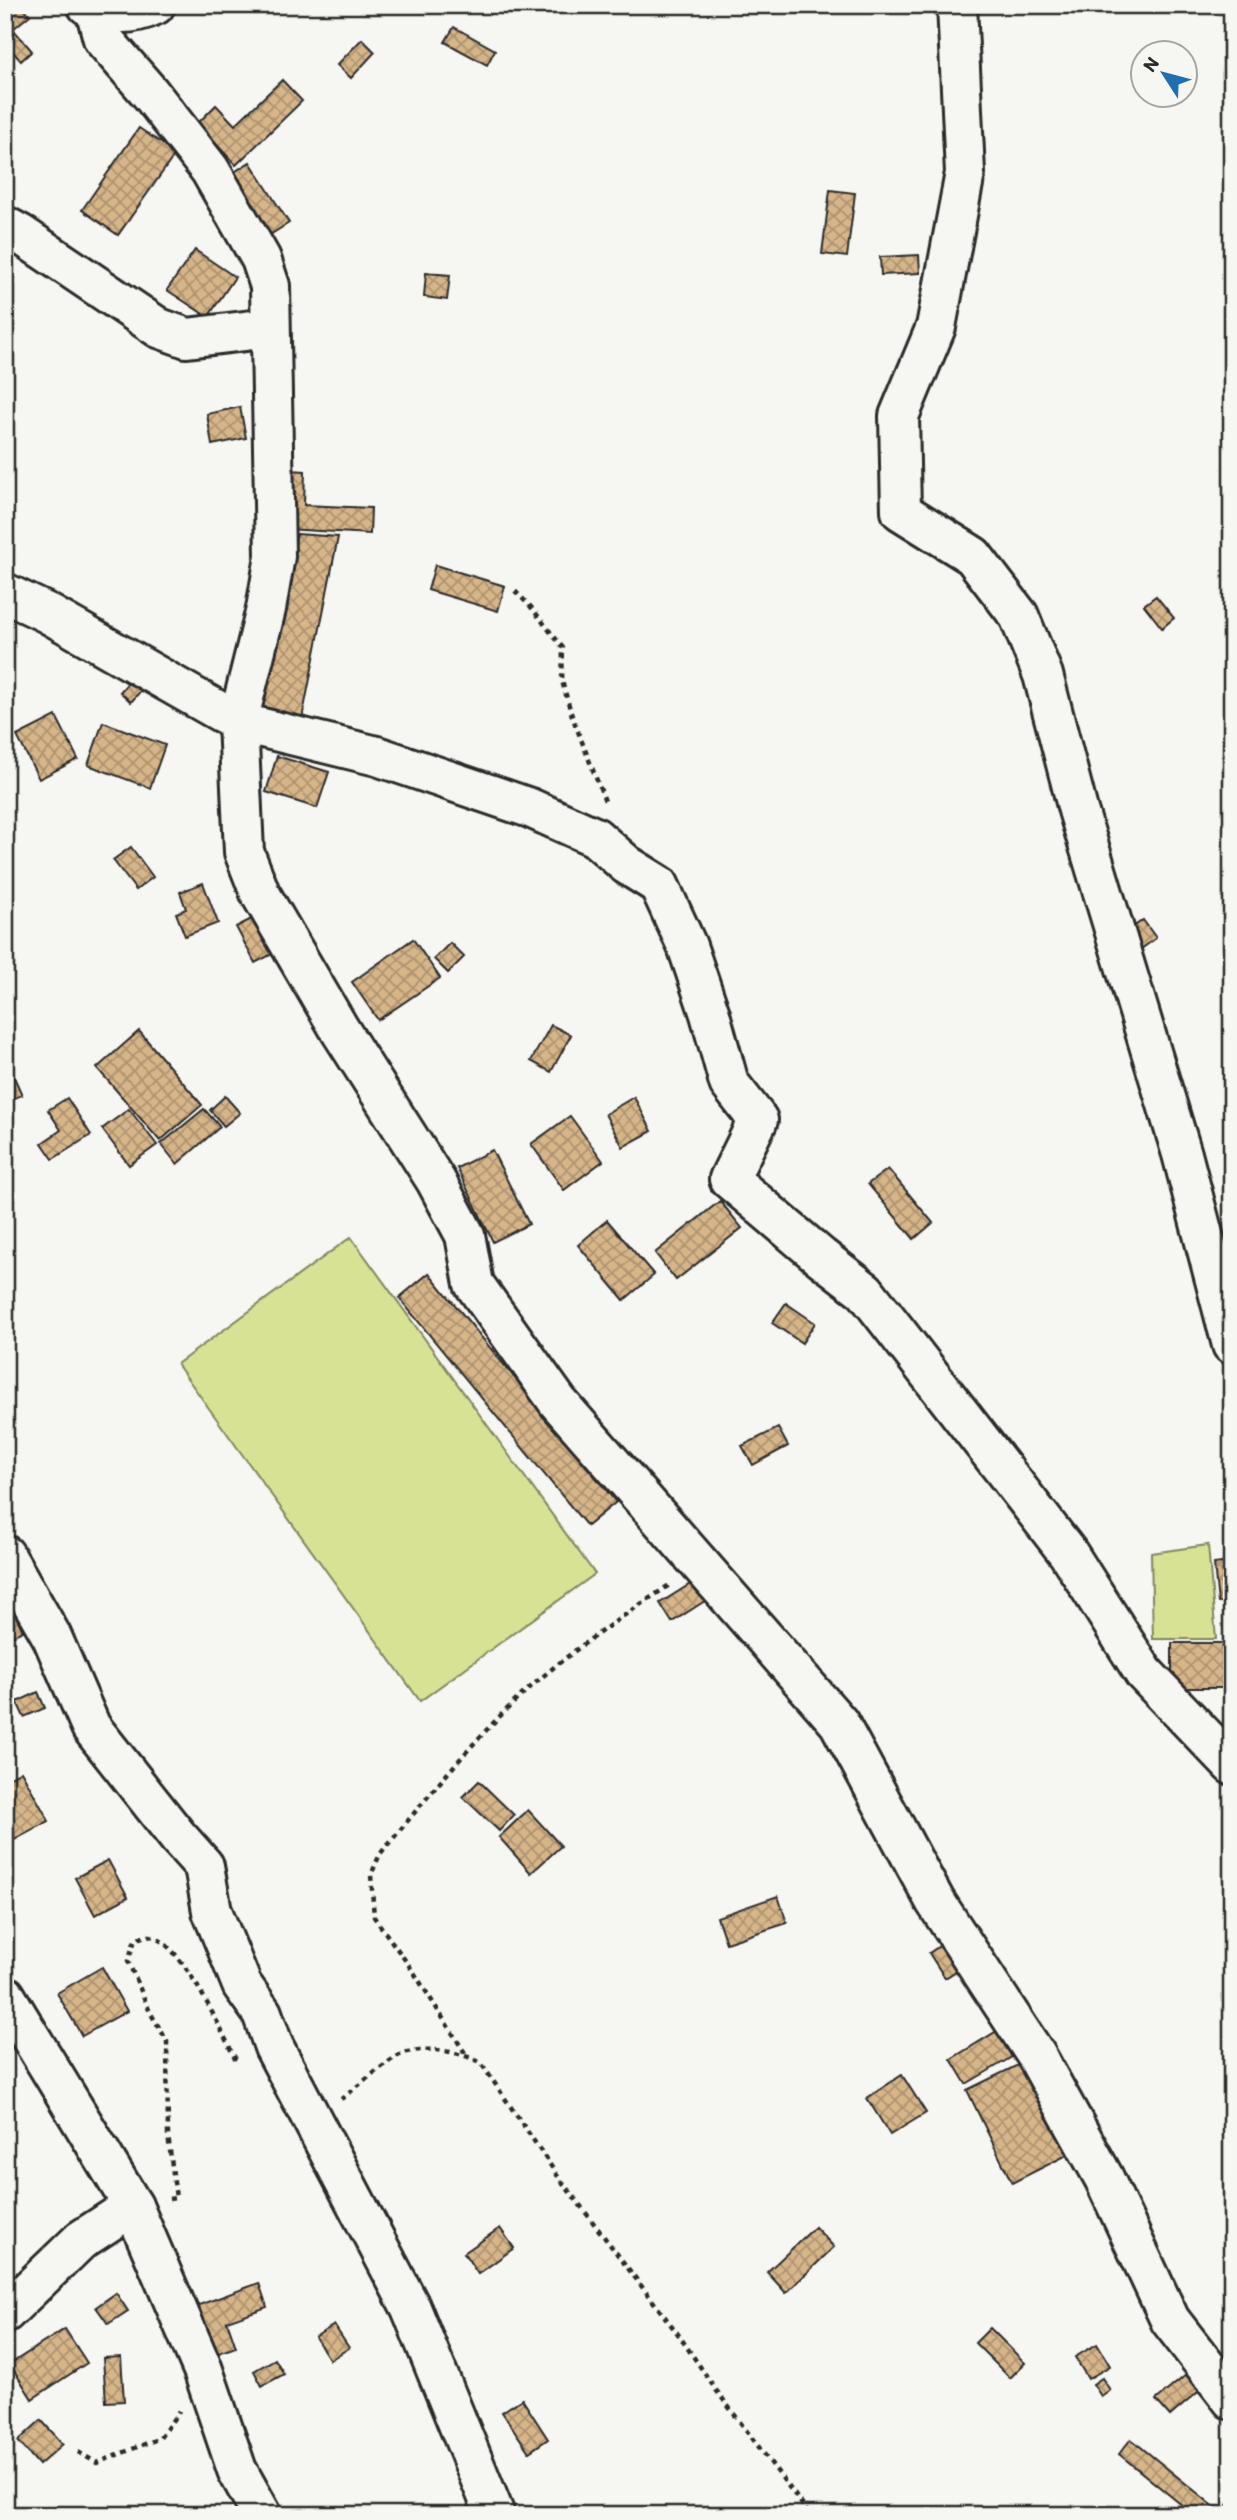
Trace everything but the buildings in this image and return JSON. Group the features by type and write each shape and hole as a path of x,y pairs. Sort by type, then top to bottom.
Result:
{"street":[{"path":"92,6 112,15 148,9 155,5"},
{"path":"957,5 965,173 936,327 899,416 901,511 973,556 1020,616 1043,675 1077,810 1182,1154 1232,1345"},
{"path":"92,6 103,40 210,170 261,259 270,286 275,556 266,609 238,722 244,852 260,893 340,1030 436,1181 465,1235 474,1284 558,1402 839,1723 935,1901 1037,2055 1104,2178 1170,2320 1232,2400"},
{"path":"5,226 20,233 159,328 187,338 271,328"},
{"path":"5,593 47,613 238,722 377,757 530,808 595,837 627,865 659,885 687,946 729,1083 758,1120 729,1179 865,1291 1068,1553 1144,1673 1232,1765"},
{"path":"5,1555 52,1637 91,1727 204,1866 212,1911 242,1985 262,2013 274,2047 411,2308 495,2515"},
{"path":"5,1995 133,2206 203,2370 237,2470 262,2515"},
{"path":"5,2313 81,2240 133,2206"}],"path":[{"path":"515,591 563,648 562,681 572,716 607,806"},
{"path":"465,2054 413,1971 374,1917 371,1875 380,1854 479,1738 532,1686 582,1645 701,1565"},
{"path":"133,2206 176,2198 168,2135 167,2041 150,2012 128,1961 135,1940 154,1937 178,1959 199,1988 235,2059 257,2069 274,2047"},
{"path":"313,2121 401,2054 426,2050 465,2054 481,2063 557,2175 671,2324 716,2390 810,2515"},
{"path":"78,2452 97,2463 160,2438 180,2409"}],"green space":[{"path":"351,1237 595,1574 420,1701 177,1364"},
{"path":"1208,1545 1216,1639 1153,1639 1151,1553"}]}
